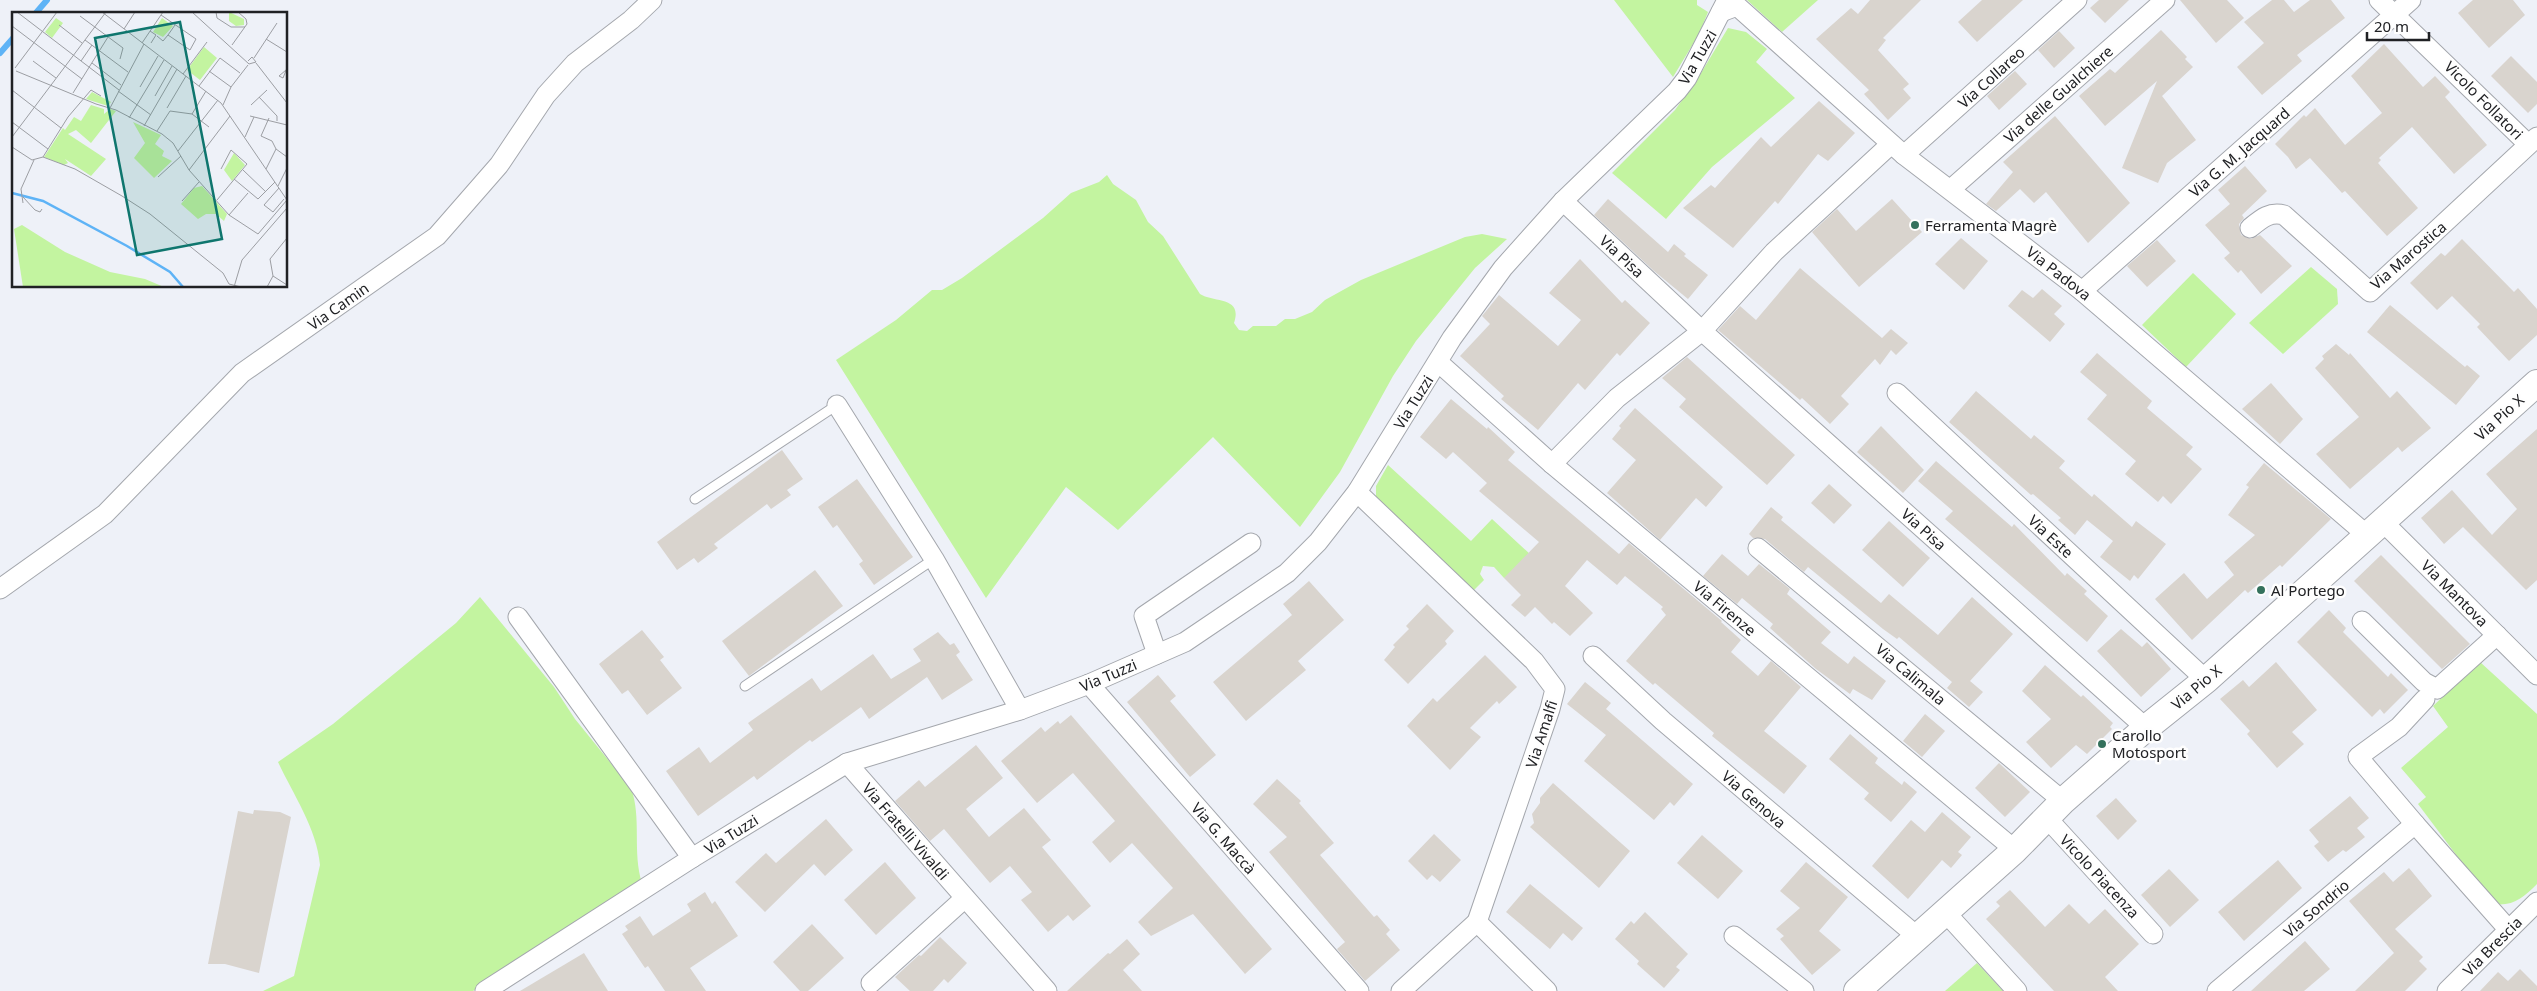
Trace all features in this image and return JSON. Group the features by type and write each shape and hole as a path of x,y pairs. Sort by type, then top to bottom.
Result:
{"street":[{"name":"Via Camin","path":"0,588 105,514 242,373 437,236 499,165 546,95 575,63 631,20 652,0"},
{"name":"Via Collareo","path":"1897,149 2077,0"},
{"name":"Via delle Gualchiere","path":"1951,189 2165,0"},
{"name":"Vicolo Follatori","path":"2379,0 2533,141"},
{"path":"2396,14 2411,0"},
{"name":"Via Padova","path":"1724,6 1737,6 1897,149 2082,291 2375,529"},
{"name":"Via Tuzzi","path":"485,991 692,858 847,763 1020,710 1089,684 1185,642 1287,573 1318,542 1357,492 1438,362 1502,268 1563,201 1688,78 1724,6"},
{"name":"Via G. M. Jacquard","path":"2082,291 2396,14"},
{"name":"Via Marostica","path":"2250,228 2268,215 2277,213 2284,215 2370,292 2533,141"},
{"path":"1552,464 1617,398 1702,330 1774,252 1897,149"},
{"name":"Via Pisa","path":"1563,201 1702,330 2146,728"},
{"name":"Via Firenze","path":"1438,362 1552,464 2015,850"},
{"name":"Via Pio X","path":"1857,991 1919,938 2015,850 2054,809 2146,728 2206,680 2537,383"},
{"name":"Via Este","path":"1897,393 2206,680"},
{"path":"837,405 934,559 1020,710"},
{"name":"Via Amalfi","path":"1357,492 1534,661 1556,689 1476,922"},
{"name":"Via Mantova","path":"2375,529 2534,665"},
{"path":"1157,654 1144,616 1251,544"},
{"name":"Via Calimala","path":"1758,548 2054,809"},
{"name":"Via Tuzzi","path":"518,617 692,858"},
{"path":"2362,622 2424,682 2437,689 2497,635"},
{"name":"Via Genova","path":"1593,656 1663,720 1919,938"},
{"name":"Via G. Maccà","path":"1089,684 1359,991"},
{"path":"2425,699 2399,727 2358,757 2508,929"},
{"name":"Via Fratelli Vivaldi","path":"847,763 1047,991"},
{"name":"Vicolo Piacenza","path":"2054,809 2153,934"},
{"name":"Via Sondrio","path":"2217,991 2415,824"},
{"path":"871,983 965,898"},
{"name":"Via Brescia","path":"2447,991 2537,902"},
{"path":"1946,913 2017,991"},
{"path":"1401,991 1476,922 1547,991"},
{"path":"1734,936 1804,991"}],"lane":[{"path":"695,500 837,405"},
{"path":"745,686 934,559"}],"green space":[{"path":"1614,0 1697,0 1697,5 1708,12 1699,34 1673,77"},
{"path":"1747,0 1818,0 1782,32"},
{"path":"1728,28 1746,32 1767,49 1756,62 1795,98 1712,167 1666,219 1612,173 1675,110 1698,78"},
{"path":"1107,175 1113,184 1136,200 1148,222 1163,236 1200,294 1231,304 1236,314 1234,323 1239,330 1247,331 1253,326 1276,326 1285,319 1295,319 1312,312 1325,300 1361,280 1465,237 1482,234 1507,239 1475,268 1416,341 1393,376 1340,472 1300,527 1213,437 1118,530 1066,487 986,598 836,360 896,320 932,290 942,290 962,278 1043,218 1071,193 1099,182"},
{"path":"2311,267 2337,289 2338,304 2283,354 2249,323"},
{"path":"2193,273 2236,314 2186,367 2142,325"},
{"path":"1388,465 1471,541 1492,519 1545,568 1504,578 1494,567 1483,566 1480,574 1484,580 1473,591 1376,497 1376,486"},
{"path":"480,597 554,687 575,719 631,788 636,811 639,871 642,883 473,991 263,991 294,976 320,865 314,838 304,812 278,762 333,724 456,623"},
{"path":"2480,662 2537,714 2537,884 2518,900 2500,905 2493,904 2418,804 2426,797 2401,768 2448,727 2433,706"},
{"path":"1977,963 2003,991 1945,991"}],"building":[{"path":"1870,0 1921,0 1883,38 1886,40 1878,50 1909,84 1903,89 1911,98 1888,120 1864,94 1869,90 1816,39 1851,8 1858,14"},
{"path":"1982,0 2023,0 1977,42 1958,22"},
{"path":"2099,0 2129,0 2105,23 2090,8"},
{"path":"2180,0 2227,0 2244,18 2216,43"},
{"path":"2272,0 2284,0 2294,12 2310,0 2331,0 2345,18 2297,55 2302,61 2262,95 2237,67 2264,43 2244,22"},
{"path":"2473,0 2513,0 2525,15 2489,48 2458,13"},
{"path":"2161,30 2187,57 2185,59 2193,67 2162,96 2196,140 2167,163 2158,183 2122,168 2157,81 2105,126 2079,96 2110,69 2115,73"},
{"path":"2059,31 2075,48 2054,68 2038,50"},
{"path":"2384,44 2423,87 2435,76 2450,92 2445,97 2487,145 2454,174 2412,127 2379,158 2381,160 2378,163 2418,208 2387,236 2345,191 2342,193 2310,158 2296,169 2288,157 2275,144 2304,115 2306,117 2315,108 2345,145 2382,113 2351,76"},
{"path":"2511,56 2537,82 2537,104 2528,113 2491,76"},
{"path":"2015,71 2027,84 1999,110 1987,96"},
{"path":"1819,101 1855,133 1828,161 1818,154 1778,204 1775,201 1733,248 1683,208 1711,185 1715,188 1761,137 1771,147"},
{"path":"2055,116 2130,203 2088,243 2046,192 2034,203 2020,189 1996,211 1986,204 2013,172 2003,162"},
{"path":"2245,166 2267,191 2242,215 2244,218 2239,224 2241,235 2251,239 2260,235 2292,266 2261,294 2241,270 2238,273 2224,258 2230,253 2205,225 2230,204 2218,190"},
{"path":"1608,199 1668,252 1674,244 1686,254 1684,256 1708,275 1688,299 1654,271 1594,215"},
{"path":"1892,199 1922,232 1859,287 1812,232 1837,209 1856,231"},
{"path":"1961,238 1988,261 1964,290 1935,264"},
{"path":"2462,239 2514,292 2518,288 2537,309 2537,335 2509,361 2477,327 2480,324 2452,296 2437,310 2410,283 2441,253 2445,256"},
{"path":"2157,240 2176,261 2147,287 2127,266"},
{"path":"1580,259 1622,303 1625,300 1650,323 1620,356 1617,353 1585,390 1578,383 1538,430 1501,399 1504,396 1460,356 1490,324 1482,316 1499,295 1558,346 1581,320 1549,293"},
{"path":"1800,268 1882,338 1891,329 1908,343 1896,355 1891,350 1880,365 1875,359 1841,396 1849,404 1830,424 1802,398 1800,400 1718,330 1740,306 1756,320"},
{"path":"2042,289 2062,306 2054,314 2065,324 2050,342 2008,306 2022,290 2033,298"},
{"path":"2390,305 2465,367 2467,365 2480,376 2456,405 2367,332"},
{"path":"2336,344 2349,355 2350,353 2390,398 2397,391 2431,428 2402,452 2398,447 2350,489 2316,454 2359,417 2315,368 2324,359 2322,356"},
{"path":"2097,353 2152,401 2147,408 2193,447 2186,455 2202,469 2171,504 2163,496 2158,502 2125,474 2136,461 2087,419 2107,395 2080,372"},
{"path":"1687,357 1795,455 1767,485 1679,407 1686,399 1662,378"},
{"path":"2271,383 2303,419 2280,444 2242,409"},
{"path":"1976,391 2031,439 2034,435 2065,461 2059,468 2092,497 2094,494 2132,527 2136,521 2166,544 2138,579 2134,575 2130,581 2100,557 2113,541 2087,520 2075,535 2058,520 2061,518 2033,494 2031,495 1949,422"},
{"path":"1451,399 1487,429 1488,427 1515,452 1508,460 1619,554 1629,543 1722,621 1741,640 1731,652 1758,676 1771,661 1801,687 1764,731 1807,766 1784,794 1712,736 1714,733 1626,661 1666,615 1661,609 1663,607 1625,576 1617,585 1587,560 1565,586 1593,613 1570,636 1554,622 1552,624 1535,607 1525,617 1511,605 1521,595 1504,578 1539,542 1479,491 1487,483 1453,452 1446,459 1420,437"},
{"path":"1635,408 1723,487 1706,507 1696,498 1660,540 1607,493 1636,460 1612,439 1621,428 1619,426"},
{"path":"1881,426 1924,470 1903,493 1857,452"},
{"path":"2537,429 2537,580 2526,590 2463,527 2444,544 2421,518 2452,490 2492,535 2517,509 2486,474"},
{"path":"782,450 803,479 787,490 791,495 771,509 767,504 714,544 718,548 698,563 694,558 677,570 657,542"},
{"path":"1936,461 2012,527 2014,524 2065,576 2067,573 2087,591 2084,594 2108,616 2087,642 1945,519 1953,511 1918,481"},
{"path":"2264,463 2331,519 2282,567 2280,565 2248,593 2245,590 2192,640 2155,599 2184,573 2207,599 2234,575 2224,562 2255,535 2228,515 2249,487 2246,485"},
{"path":"857,479 913,557 874,585 859,564 863,561 837,525 833,528 818,507"},
{"path":"1829,484 1852,505 1834,524 1811,503"},
{"path":"1771,507 1783,517 1781,520 1881,603 1889,594 1938,635 1972,597 2013,634 1970,681 1983,692 1969,707 1947,688 1952,682 1899,637 1897,639 1883,629 1808,567 1804,572 1765,539 1753,538 1749,534"},
{"path":"1889,521 1930,558 1903,587 1862,550"},
{"path":"1722,554 1748,576 1759,564 1790,589 1787,594 1831,632 1821,643 1848,664 1854,656 1886,681 1872,700 1853,689 1850,694 1816,669 1770,628 1773,624 1742,598 1737,604 1703,576"},
{"path":"2381,555 2470,644 2442,669 2354,581"},
{"path":"815,570 843,606 749,676 722,641"},
{"path":"1309,581 1344,620 1298,661 1306,670 1246,721 1213,682 1292,615 1283,604"},
{"path":"1427,604 1454,631 1445,641 1447,644 1408,684 1384,660 1395,647 1393,645 1409,629 1406,626"},
{"path":"2329,610 2346,628 2343,632 2388,677 2391,673 2408,690 2384,714 2380,709 2372,717 2297,642"},
{"path":"2121,629 2142,647 2147,642 2171,669 2141,697 2097,651"},
{"path":"642,630 664,657 660,660 682,688 647,715 628,690 622,694 599,664"},
{"path":"938,632 950,645 954,643 960,652 956,655 973,680 942,700 927,677 869,719 861,707 812,742 810,740 757,780 754,776 698,816 666,771 699,747 710,763 753,730 748,723 812,678 821,691 873,654 891,679 921,661 913,649"},
{"path":"1485,655 1517,687 1499,704 1497,701 1470,728 1481,737 1450,770 1407,726 1433,698 1437,702"},
{"path":"2276,662 2317,710 2292,732 2304,744 2277,768 2247,734 2250,731 2220,699 2243,680 2249,687"},
{"path":"2045,665 2081,697 2083,695 2113,723 2110,727 2112,729 2087,754 2076,745 2051,768 2026,742 2051,719 2022,691"},
{"path":"1158,675 1176,696 1170,701 1216,755 1190,777 1127,702"},
{"path":"1585,682 1611,703 1606,709 1693,784 1674,806 1670,802 1654,820 1584,761 1606,735 1567,704"},
{"path":"1925,714 1945,731 1922,757 1903,741"},
{"path":"1071,715 1272,949 1245,974 1193,914 1151,936 1138,922 1173,888 1132,843 1110,863 1092,842 1115,821 1073,773 1037,803 1001,761 1041,727 1045,732 1058,721 1060,724"},
{"path":"1850,734 1878,758 1875,763 1902,785 1904,781 1917,792 1891,822 1864,799 1869,793 1829,759"},
{"path":"976,745 1003,778 966,809 989,837 1024,808 1051,840 1042,847 1091,906 1073,921 1068,915 1048,932 1021,900 1032,892 1010,866 990,883 944,829 930,841 895,801 919,780 925,787"},
{"path":"1999,763 2030,792 2005,817 1975,788"},
{"path":"1277,779 1301,801 1299,803 1334,843 1320,855 1374,917 1377,915 1390,930 1386,934 1400,950 1365,981 1337,949 1345,942 1269,852 1287,837 1253,804"},
{"path":"1553,783 1630,851 1599,888 1530,827 1534,823 1532,814 1540,803 1540,798"},
{"path":"2350,796 2369,818 2357,828 2365,837 2346,852 2343,850 2328,862 2314,846 2319,842 2309,830"},
{"path":"2116,798 2137,821 2118,840 2096,816"},
{"path":"254,810 280,812 291,817 259,973 225,964 208,964 238,811 253,814"},
{"path":"1942,812 1971,837 1958,852 1962,855 1951,868 1942,860 1908,899 1872,866 1911,820 1925,832"},
{"path":"826,819 853,850 825,876 814,864 765,912 735,882 766,853 776,863"},
{"path":"1434,834 1461,860 1440,882 1432,875 1427,880 1408,861"},
{"path":"1702,835 1743,871 1718,899 1677,863"},
{"path":"2278,860 2302,888 2244,941 2218,912"},
{"path":"885,862 916,898 876,935 844,900"},
{"path":"1806,862 1848,897 1819,931 1841,950 1812,975 1780,939 1784,936 1776,929 1800,908 1780,891"},
{"path":"2409,868 2432,896 2395,929 2423,957 2419,961 2427,969 2405,991 2355,991 2394,953 2349,901 2384,872 2393,882"},
{"path":"2169,869 2199,900 2170,927 2141,895"},
{"path":"1530,884 1583,928 1572,941 1563,933 1550,949 1506,912"},
{"path":"2010,890 2045,927 2069,904 2089,924 2105,909 2139,944 2105,977 2118,991 2054,991 1986,919 2000,906 1996,902"},
{"path":"705,892 712,904 715,901 738,936 690,968 706,991 665,991 648,966 645,968 622,934 628,930 625,926 640,916 653,936 691,911 687,904"},
{"path":"1645,912 1688,954 1676,967 1680,970 1664,988 1637,964 1639,961 1615,939 1631,921 1634,924"},
{"path":"812,924 844,958 808,991 800,991 773,962"},
{"path":"940,937 967,963 948,983 944,979 933,991 910,991 895,977 919,955 921,956"},
{"path":"1127,939 1140,954 1123,970 1142,991 1067,991 1108,953 1110,954"},
{"path":"2305,941 2330,969 2304,991 2251,991"},
{"path":"584,953 608,991 520,991"},
{"path":"2520,969 2537,986 2537,991 2480,991 2498,972 2508,981"}],"waterway":[{"path":"37,12 47,0"},
{"path":"0,53 12,39"}],"place":[{"name":"Ferramenta Magrè","path":"1915,225"},
{"name":"Al Portego","path":"2261,590"},
{"name":"Carollo Motosport","path":"2102,744"}]}
